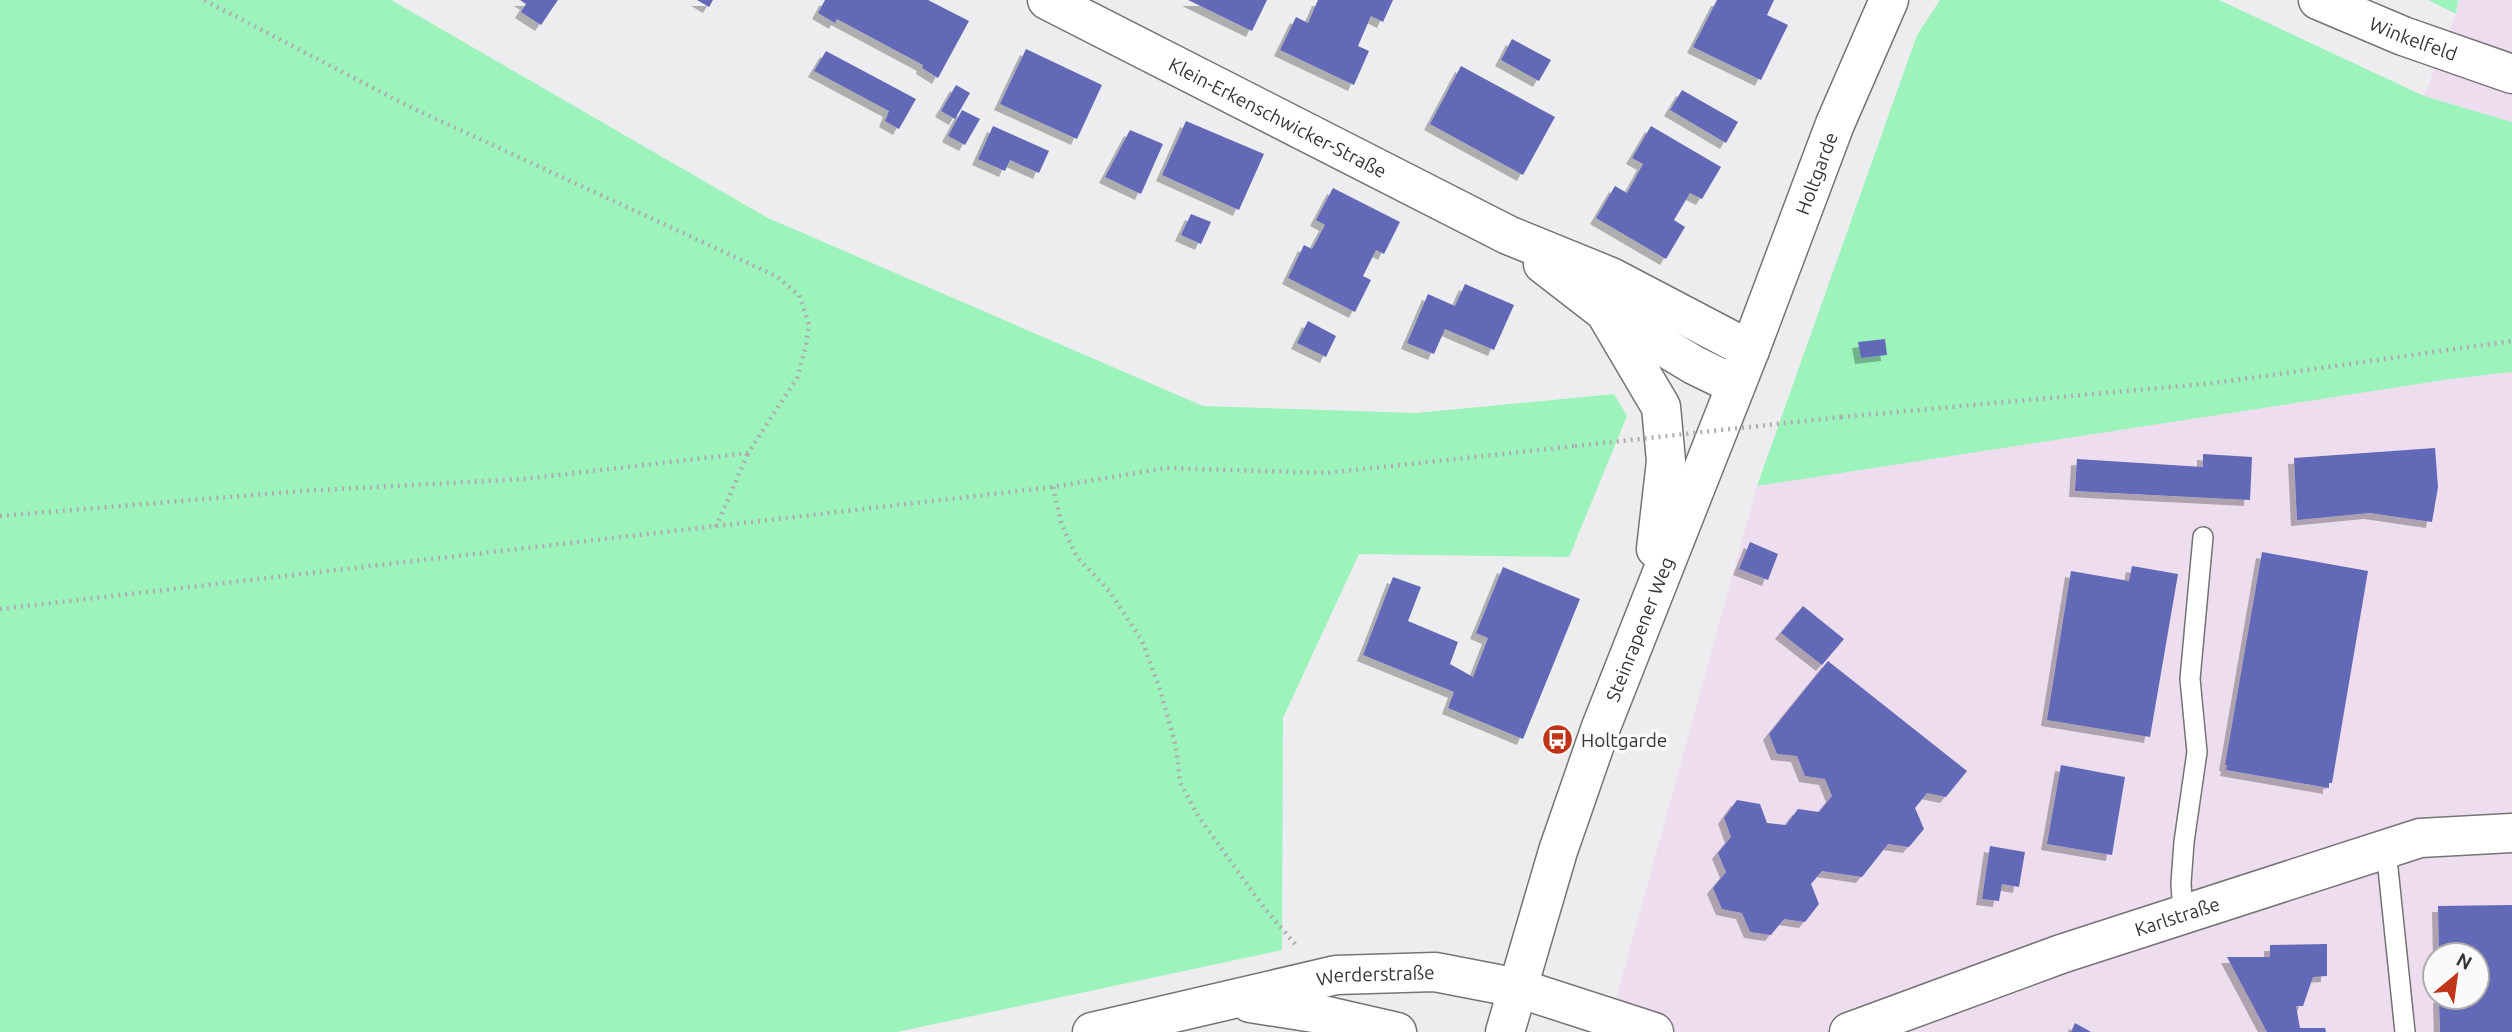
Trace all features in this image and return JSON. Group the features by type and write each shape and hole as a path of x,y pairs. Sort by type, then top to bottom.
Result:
{"street":[{"name":"Klein-Erkenschwicker-Straße","path":"1047,0 1508,235 1611,277 1750,350"},
{"name":"Holtgarde","path":"1750,350 1835,124 1889,0"},
{"name":"Winkelfeld","path":"2318,0 2403,36 2512,74"},
{"name":"Klein-Erkenschwicker-Straße","path":"1508,235 1605,312 1694,365 1735,385"},
{"name":"Klein-Erkenschwicker-Straße","path":"1605,312 1661,407 1666,461 1647,610"},
{"name":"Steinrapener Weg","path":"1505,1032 1558,851 1601,727 1750,350"},
{"name":"Karlstraße","path":"1849,1032 2061,954 2420,838 2512,833"},
{"name":"Werderstraße","path":"1092,1032 1336,975 1435,972 1518,988"},
{"path":"1518,988 1654,1032"},
{"name":"Werderstraße","path":"1234,1000 1314,1013 1397,1032"}],"lane":[{"path":"2183,914 2183,842 2197,752 2190,679 2203,537"},
{"path":"2386,849 2405,1032"}],"path":[{"path":"204,0 406,105 776,276 799,295 809,324 797,378 748,453 715,528"},
{"path":"0,609 715,528 1053,487 1165,468 1327,473 1841,416 2214,383 2512,341"},
{"path":"0,516 300,491 523,479 748,453"},
{"path":"1053,487 1062,526 1077,557 1110,592 1142,641 1176,747 1180,782 1198,816 1265,909 1304,955 1312,981"}],"shaded area":[{"path":"2458,0 2512,0 2512,122 2424,96 2456,14"},
{"path":"2512,372 2512,1032 1607,1032 1757,486 2451,379"}],"green space":[{"path":"0,0 391,0 768,218 1203,406 1416,413 1614,394 1627,416 1569,557 1359,554 1283,718 1282,950 897,1032 0,1032"},
{"path":"1940,0 2219,0 2424,96 2512,122 2512,372 2451,379 1757,486 1917,35"},
{"path":"2428,0 2458,0 2456,14"}],"building":[{"path":"520,0 558,0 541,25 521,12 526,4"},
{"path":"697,0 713,0 709,7"},
{"path":"825,0 928,0 969,21 938,78 922,68 923,65 837,19 835,23 818,13"},
{"path":"1188,0 1267,0 1252,31"},
{"path":"1318,0 1393,0 1383,22 1371,16 1358,46 1369,51 1354,85 1280,50 1296,17 1308,23"},
{"path":"1717,0 1774,0 1767,15 1788,25 1761,80 1693,47"},
{"path":"1512,39 1551,60 1539,81 1501,60"},
{"path":"1026,49 1102,85 1077,139 1000,104"},
{"path":"826,51 916,99 899,129 885,121 889,111 814,71"},
{"path":"1461,66 1555,117 1523,175 1430,124"},
{"path":"956,85 970,93 955,119 941,111"},
{"path":"1682,90 1738,122 1726,143 1670,110"},
{"path":"962,110 980,119 965,145 948,136"},
{"path":"1186,121 1264,154 1239,210 1162,175"},
{"path":"993,126 1049,151 1039,173 1010,160 1005,171 978,159"},
{"path":"1651,126 1721,167 1702,199 1690,193 1674,220 1685,227 1666,259 1596,218 1615,186 1627,193 1643,164 1632,158"},
{"path":"1130,130 1163,144 1141,194 1105,177"},
{"path":"1333,188 1400,222 1384,254 1376,250 1363,276 1371,280 1355,312 1288,278 1304,245 1312,249 1325,225 1316,220"},
{"path":"1191,214 1211,222 1201,244 1181,235"},
{"path":"1465,284 1514,305 1494,350 1445,329 1434,354 1407,343 1428,294 1455,306"},
{"path":"1308,321 1336,336 1326,357 1297,343"},
{"path":"1885,339 1887,355 1861,358 1858,342"},
{"path":"2435,448 2438,487 2432,522 2370,513 2297,520 2294,458"},
{"path":"2203,454 2252,457 2250,500 2075,491 2077,459 2203,467"},
{"path":"1750,542 1778,554 1768,580 1739,569"},
{"path":"2262,552 2368,571 2329,788 2226,770"},
{"path":"2132,566 2178,574 2150,737 2047,720 2071,571 2129,581"},
{"path":"1503,567 1580,599 1523,739 1448,708 1454,692 1363,655 1393,577 1421,587 1408,621 1458,642 1450,664 1473,677 1488,638 1476,633"},
{"path":"1803,606 1844,639 1822,665 1781,633"},
{"path":"1828,661 1967,771 1946,797 1927,793 1915,808 1924,829 1909,847 1888,844 1862,877 1822,871 1811,884 1819,904 1805,922 1784,919 1771,935 1750,932 1742,913 1722,909 1713,888 1726,872 1718,853 1731,837 1724,818 1737,800 1760,804 1767,823 1786,825 1798,809 1819,812 1832,796 1825,779 1805,776 1797,756 1777,754 1769,734"},
{"path":"2061,765 2125,777 2112,855 2047,844"},
{"path":"1990,846 2025,852 2019,887 2002,884 1999,901 1982,899"},
{"path":"2512,905 2512,1032 2440,1032 2439,1011 2491,1011 2491,941 2439,941 2438,906"},
{"path":"2327,944 2327,976 2313,977 2303,1006 2296,1006 2300,1028 2325,1028 2326,1032 2267,1032 2227,957 2270,957 2270,945"},
{"path":"2075,1023 2091,1032 2071,1032"}],"place":[{"name":"Holtgarde","path":"1558,740"}]}
